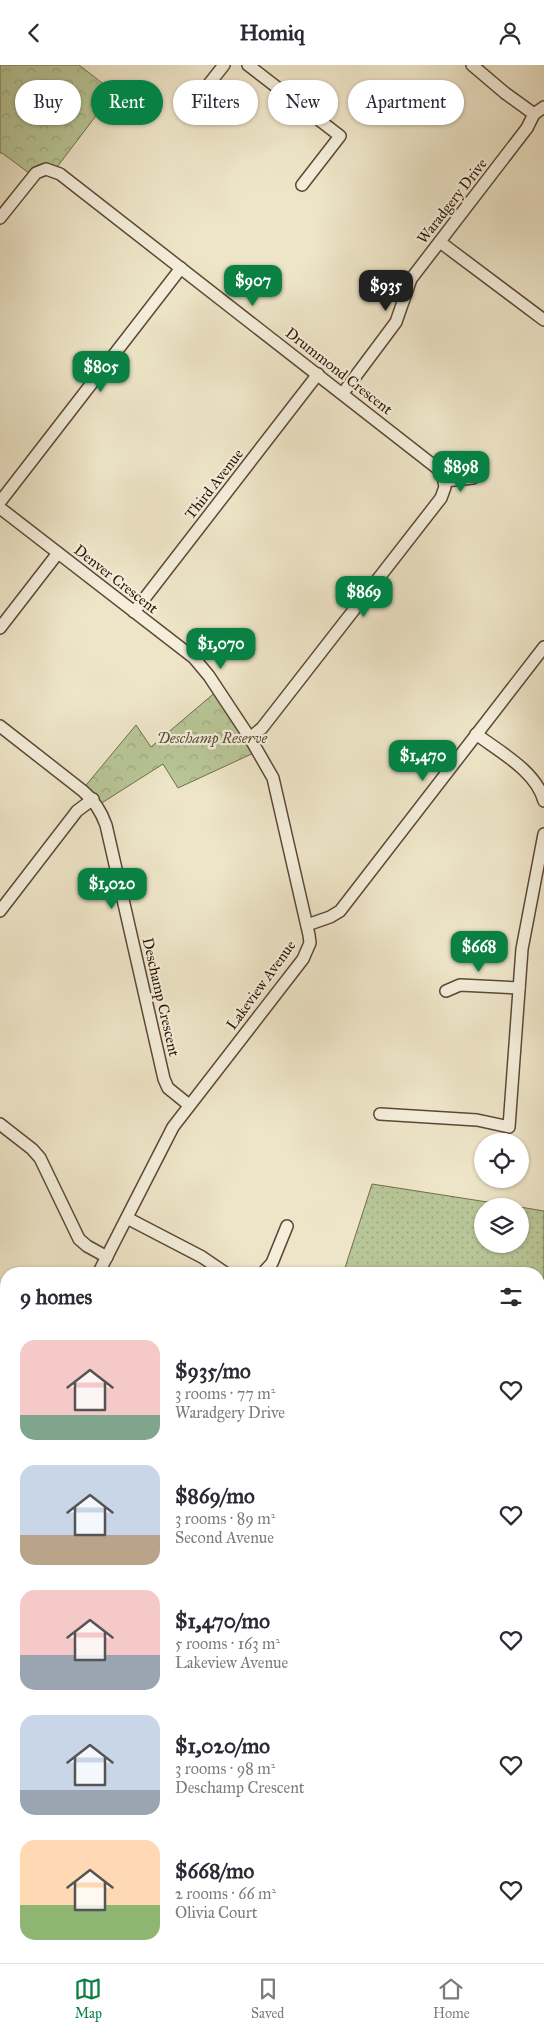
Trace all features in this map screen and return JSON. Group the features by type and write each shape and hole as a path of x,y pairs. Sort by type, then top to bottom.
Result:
{"street":[{"path":"212,80 224,65"},
{"path":"248,65 340,136 302,185"},
{"path":"472,65 505,93 534,114"},
{"name":"Waradgery Drive","path":"343,393 390,332 400,313 408,285 528,128 534,114 544,107"},
{"name":"Drummond Crescent","path":"0,218 33,176 40,170 50,169 60,174 438,467 446,481"},
{"path":"440,242 544,320"},
{"path":"0,502 181,268"},
{"name":"Third Avenue","path":"134,611 318,374"},
{"path":"250,739 262,729 431,511 444,492 446,481 473,478"},
{"name":"Denver Crescent","path":"0,508 134,611 203,668 269,770 275,785 307,925"},
{"path":"0,628 58,553"},
{"path":"307,925 330,917 340,911 544,647"},
{"name":"Deschamp Crescent","path":"0,726 93,799 99,808 106,825 164,1079 168,1087 190,1105"},
{"path":"476,734 526,773 537,787 544,801"},
{"path":"0,911 77,811 93,799"},
{"path":"380,1114 477,1120 508,1127 522,949 544,834"},
{"name":"Lakeview Avenue","path":"102,1267 175,1123 303,959 310,943 307,925"},
{"path":"446,991 460,985 519,988"},
{"path":"0,1124 36,1153 79,1239 87,1246 107,1257"},
{"path":"127,1218 195,1253 216,1267"},
{"path":"268,1267 272,1263 287,1226"}],"green space":[{"path":"0,65 79,65 98,80 91,80 91,122 54,171 33,176 0,153"},
{"name":"Deschamp Reserve","path":"218,690 258,751 178,788 163,764 97,806 82,790 136,725 151,747"},
{"path":"372,1184 474,1200 474,1253 529,1253 529,1208 544,1211 544,1267 345,1267"}]}
